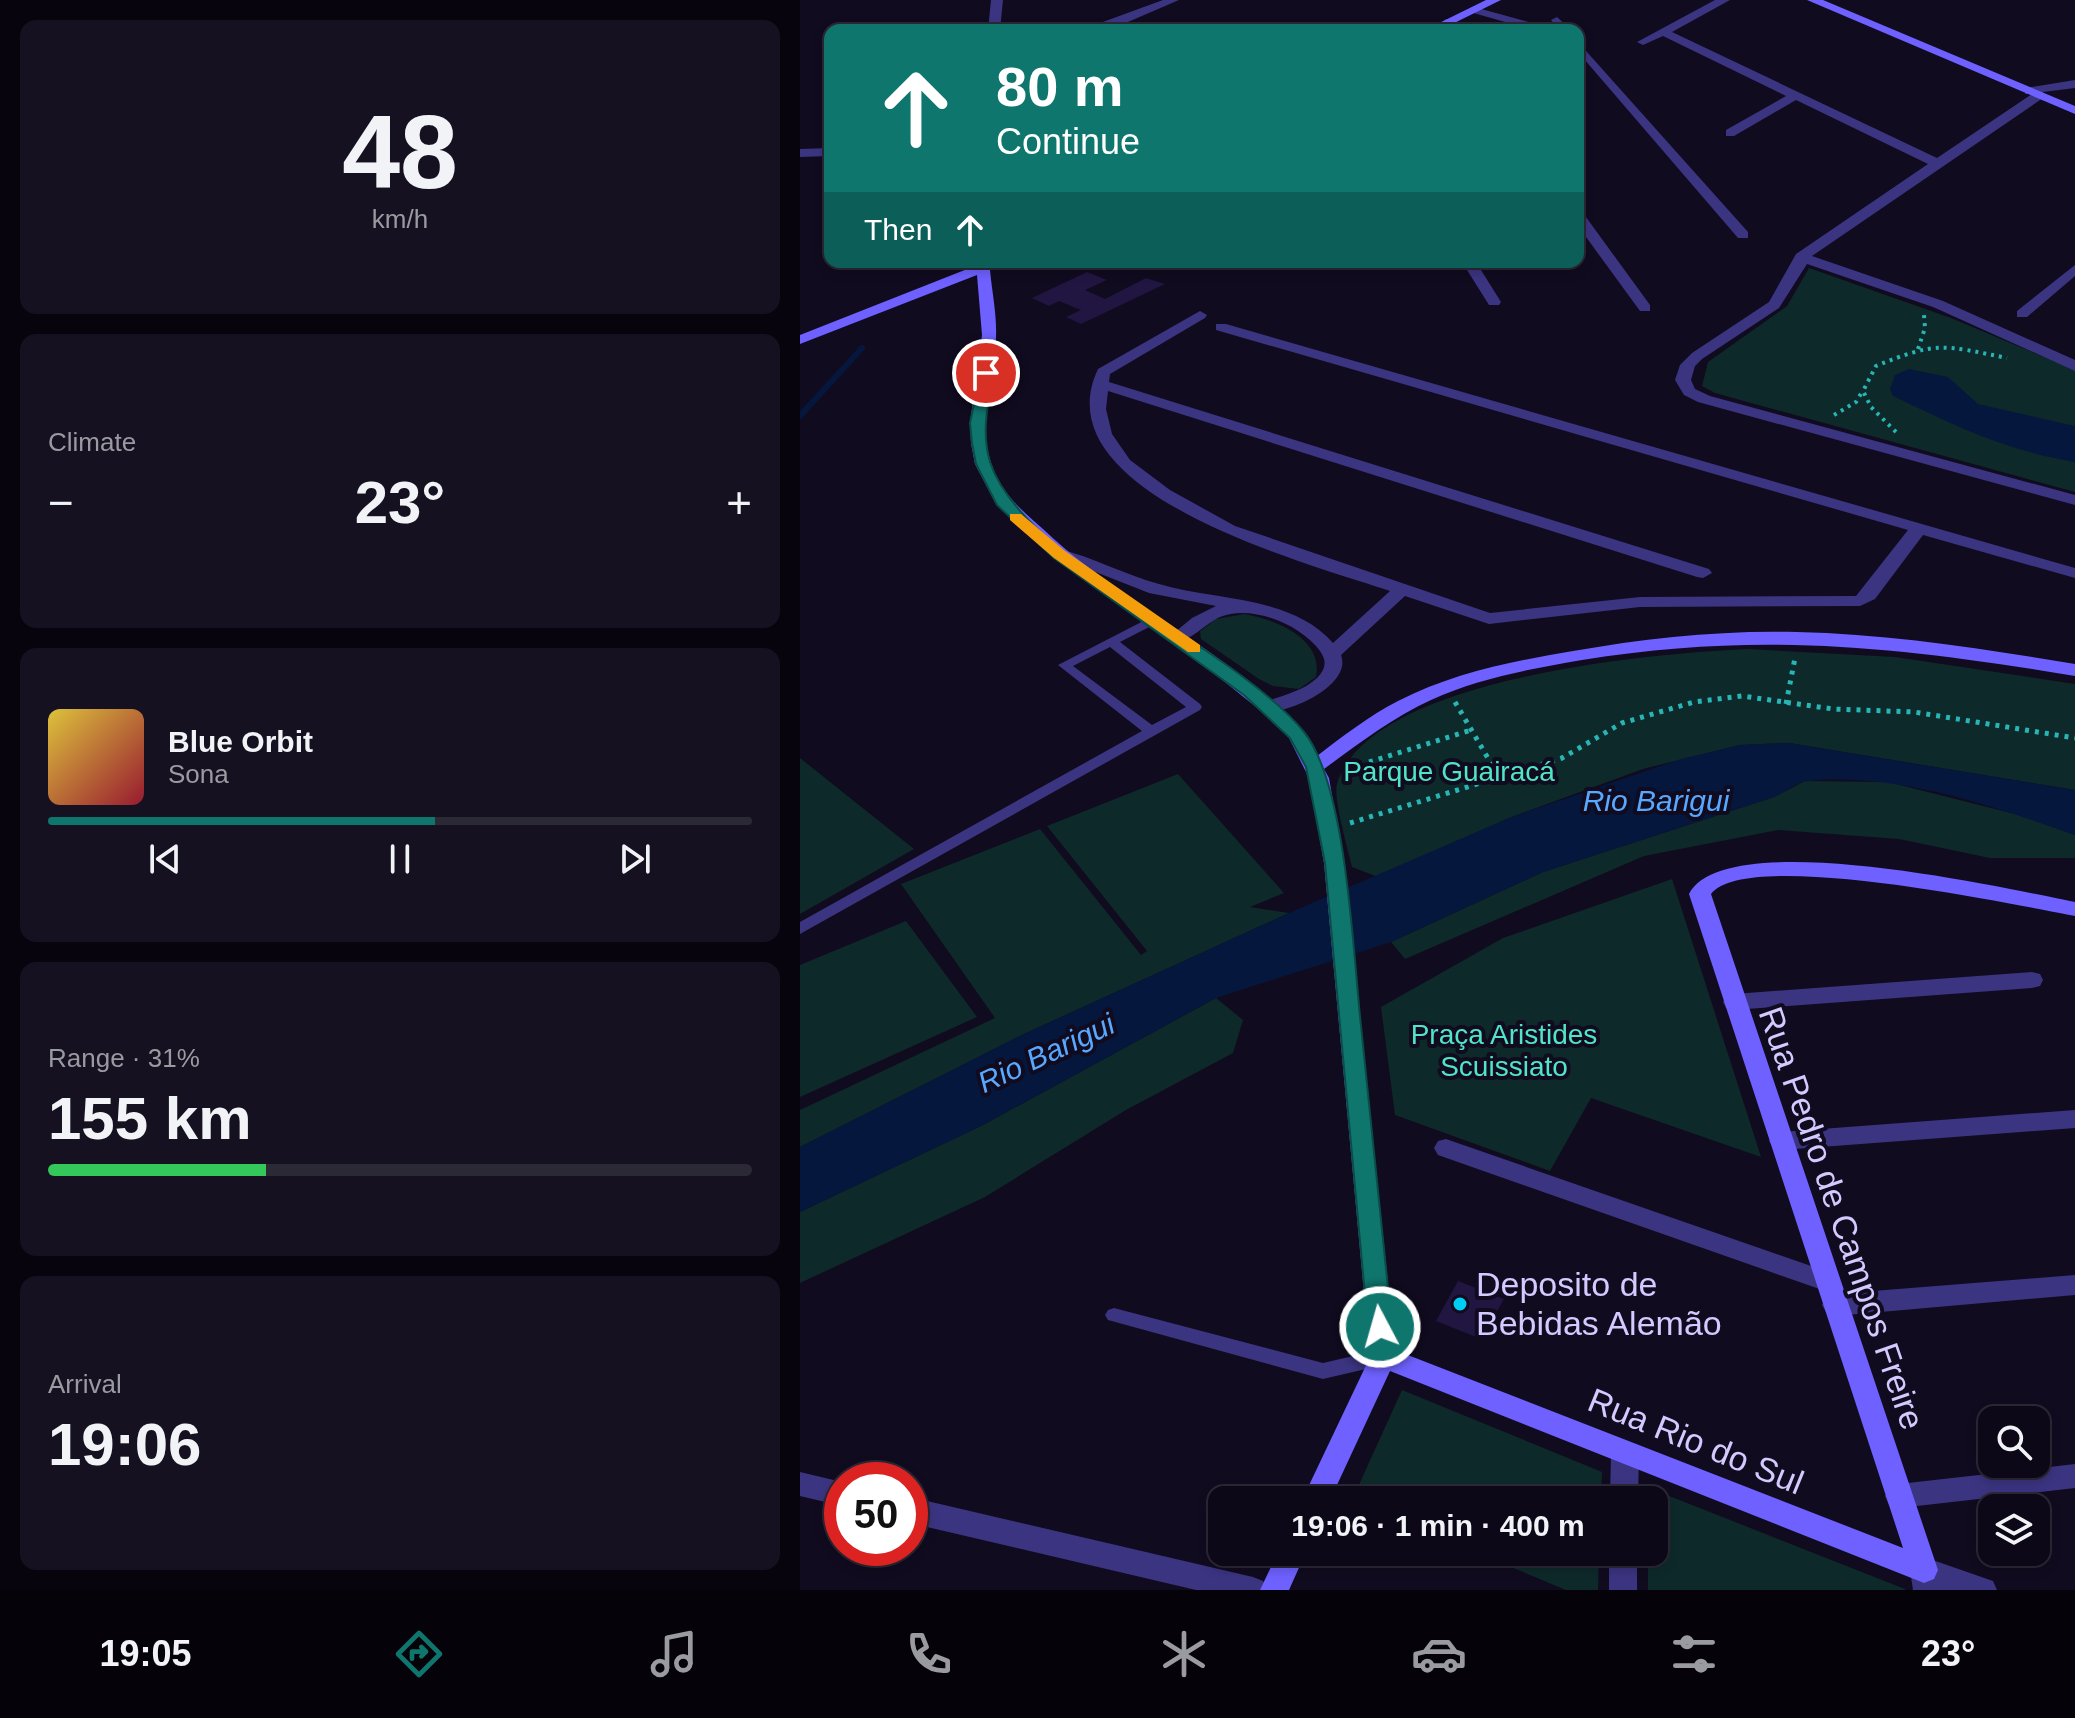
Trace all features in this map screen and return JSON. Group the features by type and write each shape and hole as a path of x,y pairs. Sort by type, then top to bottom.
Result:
{"street":[{"path":"995,24 997,0"},
{"path":"1115,24 1173,0"},
{"path":"1444,24 1495,0"},
{"path":"1643,42 1724,0"},
{"path":"1813,0 2075,110"},
{"path":"1474,10 1524,24"},
{"path":"1453,20 1462,24"},
{"path":"1453,20 1474,24"},
{"path":"1663,32 1938,164"},
{"path":"1584,52 1743,235"},
{"path":"2075,84 2034,93 1938,164 1801,257 1774,305 1688,365 1683,380 1685,387 1704,399 2075,500"},
{"path":"1730,133 1796,95"},
{"path":"800,153 824,152"},
{"path":"1584,224 1645,308"},
{"path":"1801,257 1983,323 2075,366"},
{"path":"800,340 978,268"},
{"path":"988,268 989,335 978,423 983,464 1003,502 1059,554 1178,637 1268,707 1297,735 1317,772 1334,863 1383,1357 1323,1486"},
{"path":"1473,268 1494,302"},
{"path":"2022,314 2075,269"},
{"path":"1200,315 1107,367 1101,384 1099,421 1110,446 1133,471 1164,494 1229,530 1497,620 1640,602 1860,601 1869,595 1919,528"},
{"path":"1221,327 2075,573"},
{"path":"1101,384 1703,573"},
{"path":"1059,554 1155,589 1241,606 1292,623 1333,653"},
{"path":"1268,707 1324,683 1332,674 1333,653 1402,589"},
{"path":"1178,637 1204,617 1241,606"},
{"path":"1317,772 1390,714 1446,688 1539,662 1638,646 1722,638 1798,637 1925,647 2075,670"},
{"name":"Rua Pedro de Campos Freire","path":"1926,1580 1701,904 1704,886 1727,876 1816,868 1891,877 2075,909"},
{"path":"1734,1002 2032,980"},
{"path":"1781,1141 2075,1119"},
{"path":"1446,1148 1832,1293 2075,1285"},
{"name":"Rua Rio do Sul","path":"1383,1357 1625,1453 1926,1580 1983,1590"},
{"path":"1624,1486 1625,1453"},
{"path":"1899,1496 2075,1476"},
{"path":"800,1484 824,1490"},
{"path":"928,1514 1253,1590"},
{"path":"1274,1590 1285,1566"},
{"path":"1623,1566 1623,1590"}],"lane":[{"path":"1152,732 1064,665 1153,620"},
{"path":"800,929 1195,707 1111,641"},
{"path":"1114,1315 1323,1371 1383,1357"}],"path":[{"path":"1915,296 1924,315 1925,328 1918,349"},
{"path":"1805,427 1848,409 1863,391 1876,366 1918,349 1941,345 2009,358"},
{"path":"1863,391 1912,456"},
{"path":"1786,704 1798,637"},
{"path":"1446,688 1499,777"},
{"path":"1330,830 1562,758 1622,723 1666,709 1742,696 1786,704 1914,712 2075,738"},
{"path":"1317,772 1471,730"}],"green space":[{"path":"1809,268 1951,318 2075,370 2075,492 1715,393 1702,386 1708,362 1787,306"},
{"path":"1244,614 1269,620 1305,641 1316,663 1316,677 1299,689 1273,686 1201,639 1200,631 1216,619"},
{"name":"Parque Guairacá","path":"1748,649 1895,657 2075,684 2075,790 1789,743 1740,745 1643,769 1509,818 1378,877 1352,867 1339,812 1337,784 1360,748 1401,718 1456,695 1520,678 1586,665"},
{"path":"800,758 914,849 800,914"},
{"path":"1178,774 1284,893 1250,907 1289,913 1024,1034 800,1147 800,1110 995,1018 901,884 1040,829 1141,955 1147,951 1047,826"},
{"path":"1805,781 1888,782 2019,815 2075,835 2075,858 1990,858 1899,839 1778,830 1644,856 1405,959 1391,942 1543,872 1774,797"},
{"name":"Praça Aristides Scuissiato","path":"1672,879 1761,1157 1591,1098 1550,1171 1395,1115 1381,1007 1503,938"},
{"path":"906,921 977,1017 800,1097 800,965"},
{"path":"1216,998 1243,1020 1233,1053 1126,1110 985,1197 800,1283 800,1212 981,1126"},
{"path":"1402,1390 1602,1472 1602,1486 1358,1486"},
{"path":"1668,1495 1905,1589 1905,1590 1648,1590 1648,1566 1668,1566"},
{"path":"1509,1566 1599,1566 1598,1590 1566,1590"}],"water":[{"path":"1909,369 1948,377 1978,404 2075,426 2075,462 2004,444 1893,396 1890,389 1895,375"},
{"name":"Rio Barigui","path":"1789,743 2075,790 2075,835 1978,803 1910,786 1842,780 1804,782 1774,797 1543,872 1391,942 1216,998 981,1126 800,1212 800,1147 1024,1034 1289,913 1509,818 1681,759 1740,745"}],"building":[{"path":"1087,272 1107,280 1085,290 1105,299 1146,278 1165,284 1081,324 1066,317 1081,310 1059,301 1049,306 1032,298"},
{"path":"1458,1281 1504,1299 1481,1339 1436,1321"}],"waterway":[{"path":"800,416 862,348"}],"slow traffic":[{"path":"1016,517 1059,554 1194,649"}],"place":[{"name":"Deposito de Bebidas Alemão","path":"1460,1304"}],"route":[{"path":"986,373 978,423 983,464 991,483 1017,519 1059,554 1250,691 1297,735 1315,767 1326,807 1334,863 1380,1327"}]}
